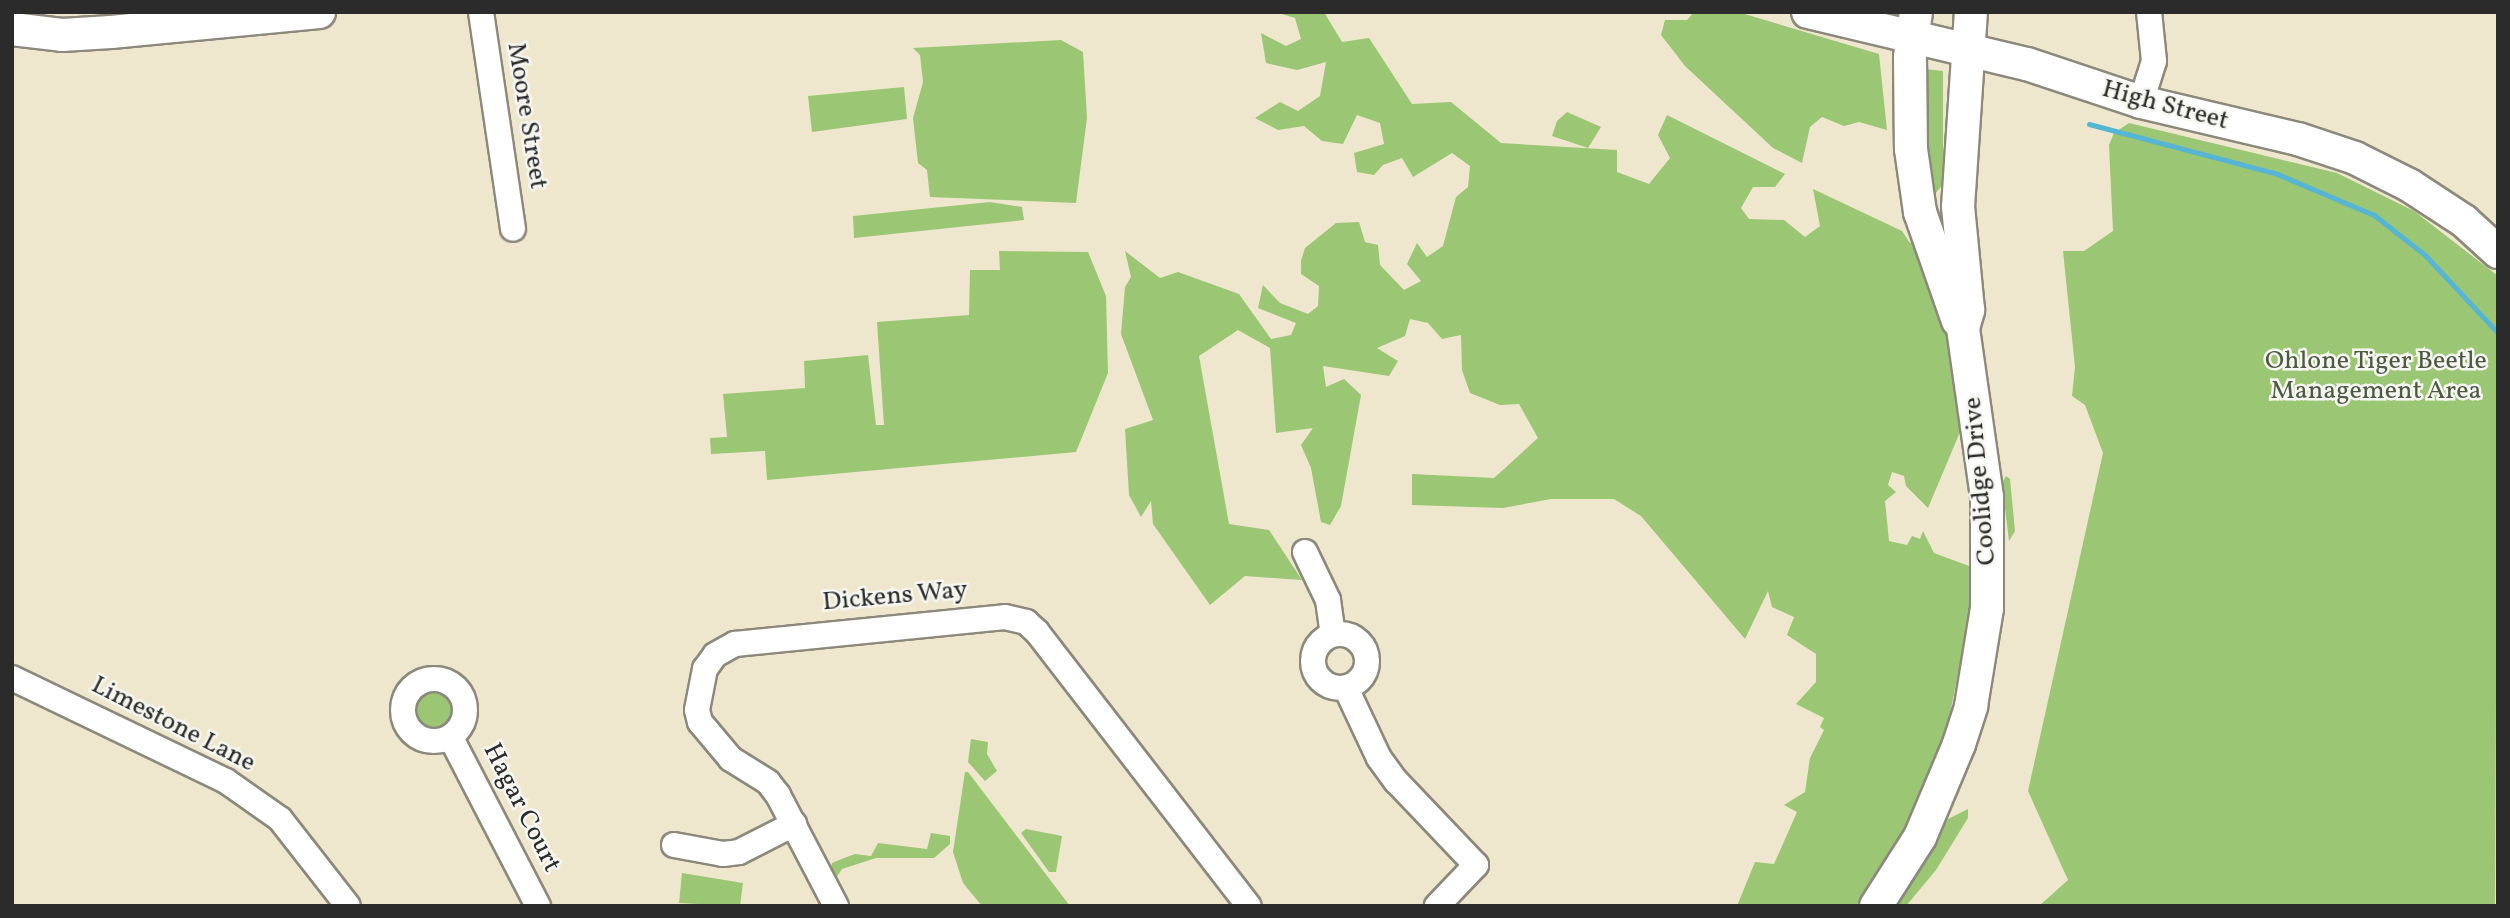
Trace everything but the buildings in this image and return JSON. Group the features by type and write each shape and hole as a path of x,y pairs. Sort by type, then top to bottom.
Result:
{"main road":[{"path":"12,29 87,34 319,12"},
{"name":"High Street","path":"1808,12 1914,25 1969,50 2027,64 2141,102 2298,139 2355,158 2409,185 2465,221 2498,252"},
{"name":"Coolidge Drive","path":"1876,906 1920,837 1959,744 1970,706 1987,608 1991,562 1987,497 1963,328 1968,310 1958,196 1971,12"},
{"name":"Coolidge Drive","path":"1914,25 1911,149 1920,212 1953,313 1963,328"}],"street":[{"name":"Moore Street","path":"481,12 513,229"},
{"path":"2141,102 2154,61 2149,12"},
{"path":"1305,551 1328,600 1333,634"},
{"name":"Dickens Way","path":"836,906 794,824 768,782 731,759 700,722 700,686 715,655 735,644 818,633 1016,619 1037,632 1249,906"},
{"path":"1346,688 1366,670 1366,652 1355,638 1333,634 1316,648 1313,665 1321,680 1346,688 1380,758 1396,781 1476,865 1437,906"},
{"name":"Limestone Lane","path":"12,678 226,782 280,819 348,906"},
{"name":"Hagar Court","path":"451,738 538,906"},
{"path":"674,845 723,854 739,852 794,824"}],"green space":[{"path":"1275,12 1324,12 1342,42 1369,38 1412,104 1451,102 1501,143 1617,150 1617,172 1649,184 1670,158 1658,135 1667,115 1785,174 1775,187 1753,187 1741,208 1749,219 1784,220 1805,237 1820,226 1813,189 1902,231 1910,243 1913,240 1948,335 1960,432 1928,508 1906,486 1904,476 1892,472 1888,485 1896,492 1885,501 1889,541 1907,545 1912,536 1920,539 1923,531 1934,553 1969,566 1970,612 1948,724 1930,775 1895,846 1856,906 1737,906 1755,862 1774,864 1797,812 1784,805 1805,792 1810,758 1824,730 1820,727 1824,718 1796,704 1816,682 1816,654 1787,635 1794,617 1772,607 1768,591 1745,639 1641,516 1614,499 1551,499 1503,508 1412,505 1412,474 1494,478 1538,438 1519,404 1500,405 1470,393 1462,370 1461,335 1442,339 1428,323 1410,319 1405,336 1377,348 1398,361 1389,376 1323,366 1326,387 1344,379 1361,395 1341,506 1330,525 1321,522 1311,468 1301,445 1313,428 1276,433 1270,348 1238,330 1199,356 1229,524 1269,530 1302,580 1245,576 1210,605 1153,524 1151,501 1141,517 1129,495 1125,429 1153,420 1121,334 1125,287 1131,277 1125,251 1160,278 1178,272 1239,294 1271,339 1291,335 1296,323 1258,308 1263,285 1280,303 1308,314 1318,306 1319,286 1301,274 1301,261 1305,248 1336,223 1359,222 1365,242 1378,245 1380,265 1404,290 1421,281 1407,264 1417,243 1427,257 1443,246 1456,197 1468,187 1470,166 1452,153 1413,177 1402,158 1383,165 1374,175 1357,172 1354,153 1384,144 1380,123 1357,115 1343,144 1322,141 1304,126 1278,130 1255,118 1280,102 1298,111 1320,96 1326,62 1297,70 1266,63 1261,33 1286,46 1301,39 1295,18"},
{"path":"1694,12 1738,12 1879,54 1887,130 1859,122 1844,126 1822,117 1810,127 1802,163 1773,148 1685,66 1661,35 1665,20 1687,20"},
{"path":"1061,40 1083,52 1087,118 1076,203 930,197 927,170 918,163 913,118 923,82 920,55 913,48"},
{"path":"1925,69 1943,71 1943,184 1936,193 1931,192 1923,150"},
{"path":"904,87 907,119 812,132 808,96"},
{"path":"1567,112 1601,127 1588,148 1552,136 1557,121"},
{"name":"Ohlone Tiger Beetle Management Area","path":"2129,123 2337,173 2414,211 2498,276 2495,906 2039,906 2068,880 2028,791 2103,453 2085,405 2072,396 2075,367 2063,251 2084,251 2113,231 2109,145 2114,133"},
{"path":"990,202 1022,207 1024,220 854,238 853,216"},
{"path":"999,251 1088,252 1106,296 1108,373 1076,452 767,480 765,451 711,454 710,438 727,437 723,394 805,388 804,361 868,355 876,425 884,425 877,322 969,315 970,270 1000,270"},
{"path":"2006,476 2010,479 2015,531 2009,541 2002,483"},
{"path":"434,690 448,696 454,710 448,724 434,730 420,724 414,710 420,696"},
{"path":"971,739 988,742 987,754 997,771 985,781 968,762"},
{"path":"965,772 968,772 1070,906 982,906 963,883 953,852"},
{"path":"1968,809 1968,818 1936,870 1906,906 1897,906 1948,819"},
{"path":"1026,829 1062,836 1056,872 1049,872 1021,833"},
{"path":"931,833 950,836 950,844 934,858 876,858 842,869 836,878 830,872 832,863 839,860 855,854 871,856 878,843 927,849"},
{"path":"682,873 743,883 740,906 679,903"}],"waterway":[{"path":"2089,124 2275,173 2374,215 2425,255 2498,333"}]}
